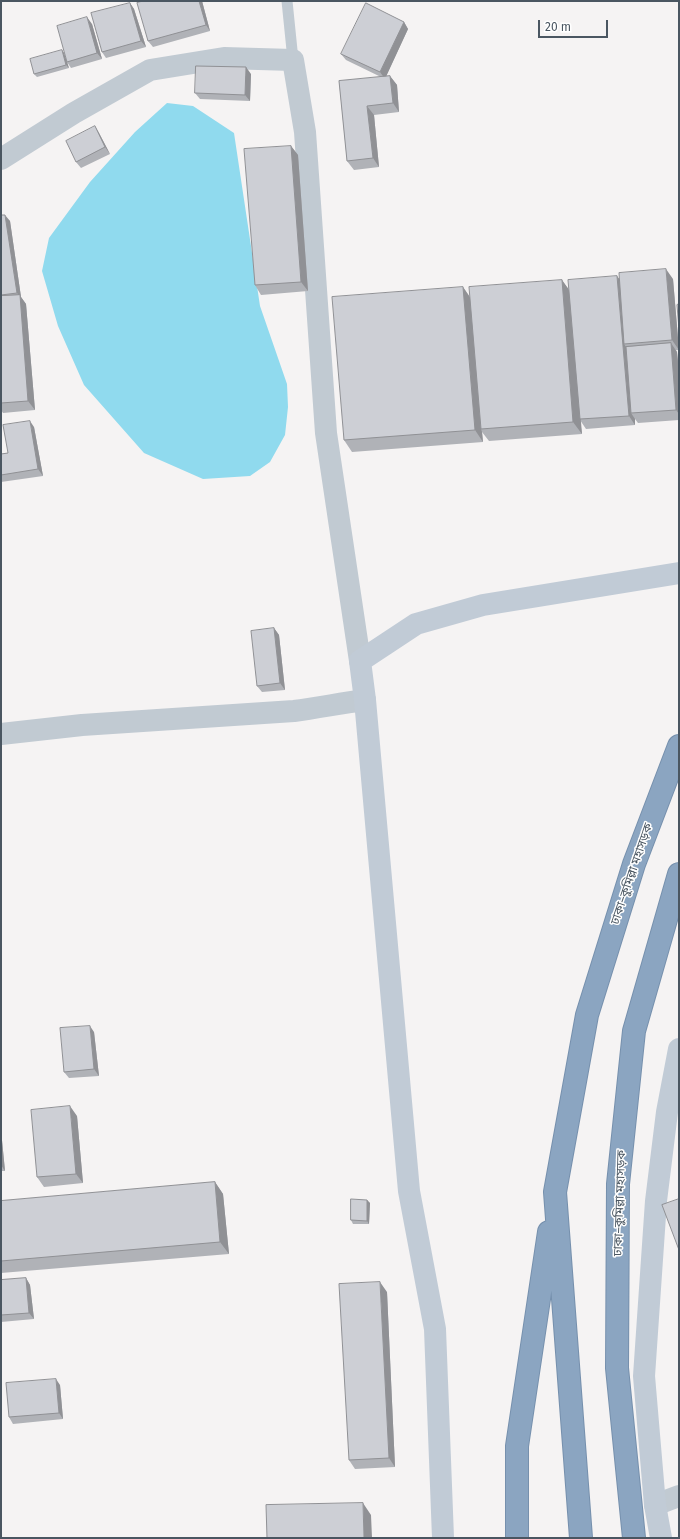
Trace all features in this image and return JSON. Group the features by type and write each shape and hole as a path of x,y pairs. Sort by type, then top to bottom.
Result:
{"highway":[{"name":"ঢাকা–কুমিল্লা মহাসড়ক","path":"517,1538 517,1446 555,1192 586,1015 634,864 679,746"},
{"name":"ঢাকা–কুমিল্লা মহাসড়ক","path":"634,1538 617,1368 618,1184 634,1031 679,874"},
{"name":"ঢাকা–কুমিল্লা মহাসড়ক","path":"555,1192 581,1538"}],"street":[{"path":"1,159 74,113 150,70 224,58 293,60 305,132 326,433 360,661 409,1191 435,1329 443,1538"},
{"path":"360,661 416,624 483,605 679,573"},
{"path":"1,734 82,725 294,711 317,708 337,703 364,700"},
{"path":"661,1538 655,1505 644,1376 656,1201 673,1112 679,1049"},
{"path":"655,1505 679,1496"}],"lane":[{"path":"287,1 293,60"}],"water":[{"path":"167,103 193,106 234,133 260,306 287,384 288,407 285,435 270,462 250,476 203,479 144,453 84,385 58,326 42,271 49,238 90,182 135,132"}],"building":[{"path":"143,1 199,1 206,25 148,41 137,3"},
{"path":"130,3 141,41 102,52 91,13"},
{"path":"366,3 404,22 380,72 341,54"},
{"path":"87,17 97,53 67,62 57,26"},
{"path":"62,50 66,65 34,74 30,59"},
{"path":"196,66 246,67 245,95 195,93"},
{"path":"390,76 393,103 367,106 373,158 347,161 339,81"},
{"path":"95,126 105,147 76,162 66,141"},
{"path":"291,146 301,282 255,285 244,149"},
{"path":"1,215 5,215 17,293 1,295"},
{"path":"666,269 672,340 624,344 619,273"},
{"path":"617,276 629,416 580,419 568,280"},
{"path":"562,280 573,422 481,429 469,287"},
{"path":"463,287 475,430 344,440 332,297"},
{"path":"20,295 28,401 1,403 1,296"},
{"path":"679,304 679,329 677,305"},
{"path":"671,343 676,410 631,413 626,347"},
{"path":"30,421 38,469 1,475 1,454 8,453 3,425"},
{"path":"274,628 280,683 257,686 251,631"},
{"path":"90,1026 94,1069 64,1072 60,1028"},
{"path":"70,1106 76,1174 37,1177 31,1110"},
{"path":"215,1182 220,1242 1,1261 1,1201"},
{"path":"351,1199 367,1200 367,1221 351,1220"},
{"path":"679,1199 679,1250 662,1205"},
{"path":"26,1278 29,1313 1,1315 1,1280"},
{"path":"380,1282 389,1458 349,1460 339,1284"},
{"path":"56,1379 59,1413 9,1417 6,1383"},
{"path":"363,1503 364,1538 267,1538 266,1505"}]}
